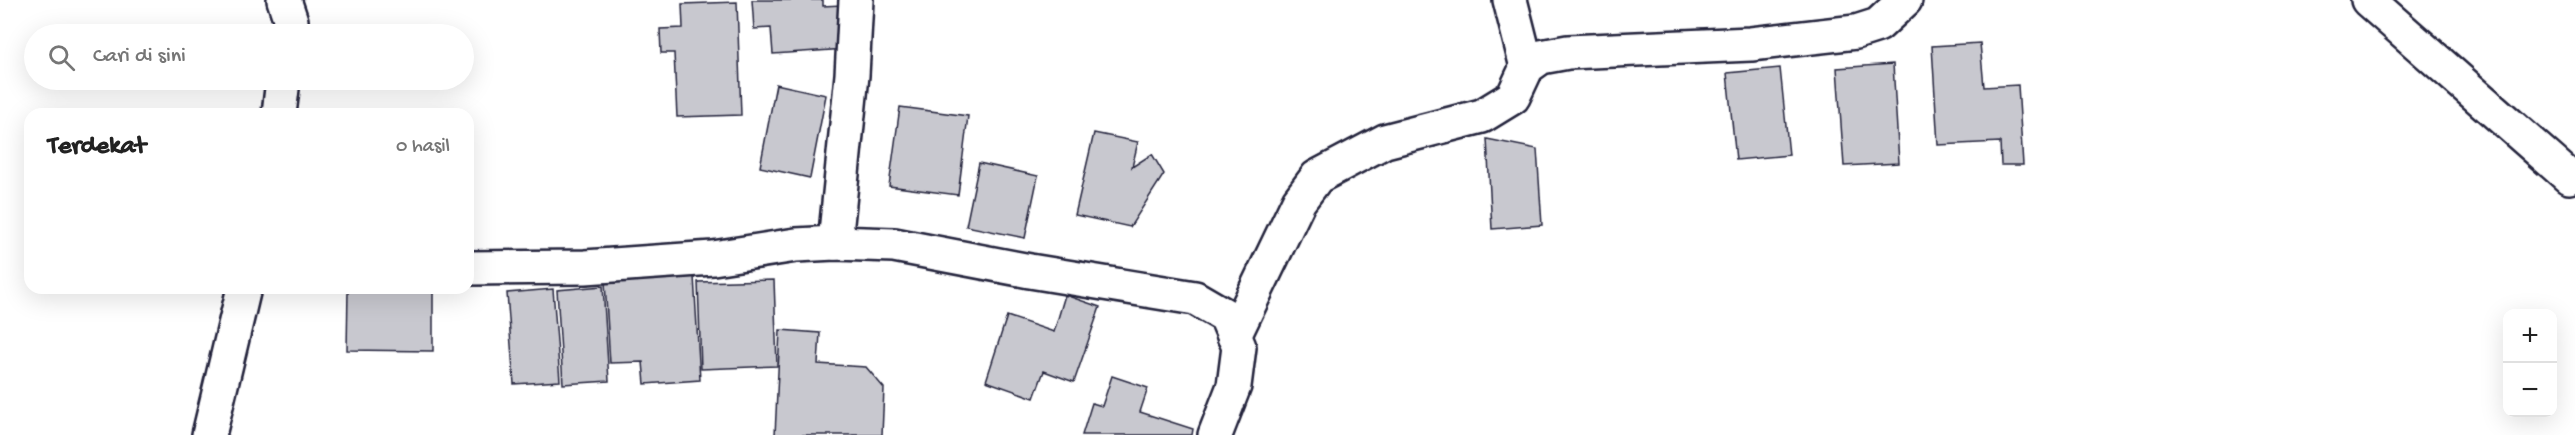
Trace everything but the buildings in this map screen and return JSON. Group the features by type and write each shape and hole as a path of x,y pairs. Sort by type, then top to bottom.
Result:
{"street":[{"path":"284,0 291,24"},
{"path":"835,243 852,75 856,0"},
{"path":"1510,0 1527,67"},
{"path":"1234,336 1299,201 1317,177 1385,141 1482,116 1513,97 1527,67 1541,57 1568,52 1751,44 1856,32 1878,26 1905,0"},
{"path":"2368,0 2569,177"},
{"path":"280,108 282,90"},
{"path":"474,268 608,266 712,258 796,244 894,245 1030,272 1195,298 1226,316 1239,347 1234,386 1215,435"},
{"path":"209,435 243,294"}]}
